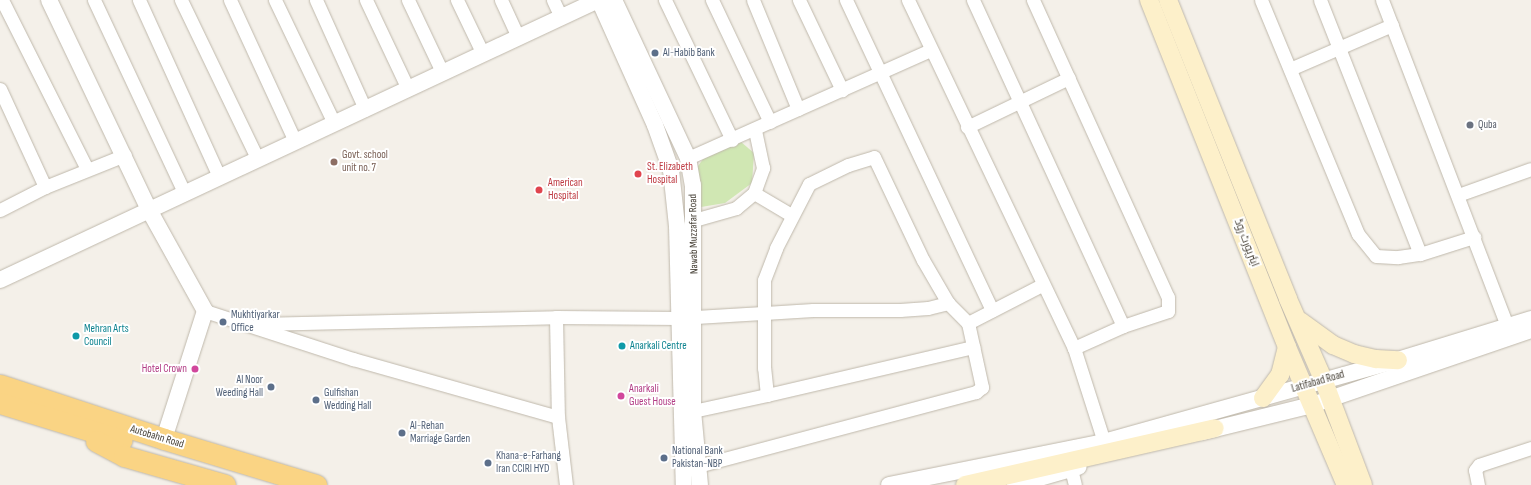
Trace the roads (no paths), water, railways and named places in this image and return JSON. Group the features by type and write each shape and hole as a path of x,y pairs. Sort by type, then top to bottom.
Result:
{"highway":[{"name":"Autobahn Road","path":"0,385 164,439 316,485"},
{"name":"Autobahn Road","path":"0,403 273,485"},
{"path":"38,415 124,456 225,485"}],"main road":[{"name":"ایئرپورٹ روڈ","path":"1149,0 1287,347 1346,485"},
{"name":"ایئرپورٹ روڈ","path":"1168,0 1323,379 1363,485"},
{"path":"1297,318 1314,333 1354,354 1376,359 1398,360"},
{"path":"1263,398 1280,375 1287,347"},
{"path":"965,485 1040,466 1215,428"},
{"path":"1040,466 1104,442"}],"street":[{"path":"2,0 87,169"},
{"path":"49,0 125,155 148,208 205,311 353,359 558,417"},
{"path":"94,0 184,192"},
{"path":"140,0 173,79 219,176"},
{"path":"181,0 256,158"},
{"path":"230,0 295,141"},
{"path":"275,0 334,123"},
{"path":"316,0 365,109"},
{"path":"366,0 408,89"},
{"path":"408,0 442,72"},
{"path":"458,0 483,54"},
{"path":"501,0 518,37"},
{"path":"553,0 561,17"},
{"path":"0,280 148,208 599,0"},
{"name":"Nawab Muzzafar Road","path":"599,0 655,125 671,170 687,318 693,411 700,485"},
{"name":"Nawab Muzzafar Road","path":"614,0 688,158 693,185 694,220 687,318 684,485"},
{"path":"665,0 732,140"},
{"path":"712,0 770,122"},
{"path":"753,0 798,109"},
{"path":"799,0 842,90"},
{"path":"846,0 882,72 992,310"},
{"path":"908,0 1042,285 1074,348 1104,442"},
{"path":"972,0 1123,326"},
{"path":"1033,0 1168,297 1168,311 1123,326 1074,348"},
{"path":"1261,0 1358,234 1376,256 1398,257 1420,254 1474,237"},
{"path":"1320,0 1420,254"},
{"path":"1382,0 1474,237 1518,328"},
{"path":"1290,69 1392,25"},
{"path":"688,158 732,140 931,50"},
{"path":"967,127 1069,78"},
{"path":"0,89 45,187"},
{"path":"694,220 736,208 754,193 763,168 755,129"},
{"path":"1,208 87,169 125,155"},
{"path":"698,466 980,390 981,381 968,323 948,303 923,260 874,157 848,165 809,184 791,215 764,280 764,368 767,396"},
{"path":"1458,195 1531,169"},
{"path":"754,193 791,215"},
{"path":"968,323 1042,285"},
{"path":"248,325 556,317 687,318 764,312 900,310 928,308 948,303"},
{"path":"164,439 205,311"},
{"path":"556,317 558,417 566,485"},
{"name":"Latifabad Road","path":"1015,485 1215,428 1312,405 1518,328 1531,319"},
{"name":"Latifabad Road","path":"889,485 1104,442 1263,398 1323,379 1518,328"},
{"path":"693,411 767,396 973,347"},
{"path":"1478,485 1474,470 1479,465 1531,448"},
{"path":"1071,469 1075,485"}],"place":[{"name":"Al-Habib Bank","path":"655,53"},
{"name":"Quba","path":"1470,125"},
{"name":"Govt. school unit no. 7","path":"334,162"},
{"name":"St. Elizabeth Hospital","path":"638,174"},
{"name":"American Hospital","path":"539,190"},
{"name":"Mukhtiyarkar Office","path":"223,322"},
{"name":"Mehran Arts Council","path":"76,336"},
{"name":"Anarkali Centre","path":"622,346"},
{"name":"Hotel Crown","path":"195,369"},
{"name":"Al Noor Weeding Hall","path":"271,387"},
{"name":"Anarkali Guest House","path":"621,396"},
{"name":"Gulfishan Wedding Hall","path":"316,400"},
{"name":"Al-Rehan Marriage Garden","path":"402,433"},
{"name":"National Bank Pakistan-NBP","path":"664,458"},
{"name":"Khana-e-Farhang Iran CCIRI HYD","path":"488,463"}]}
